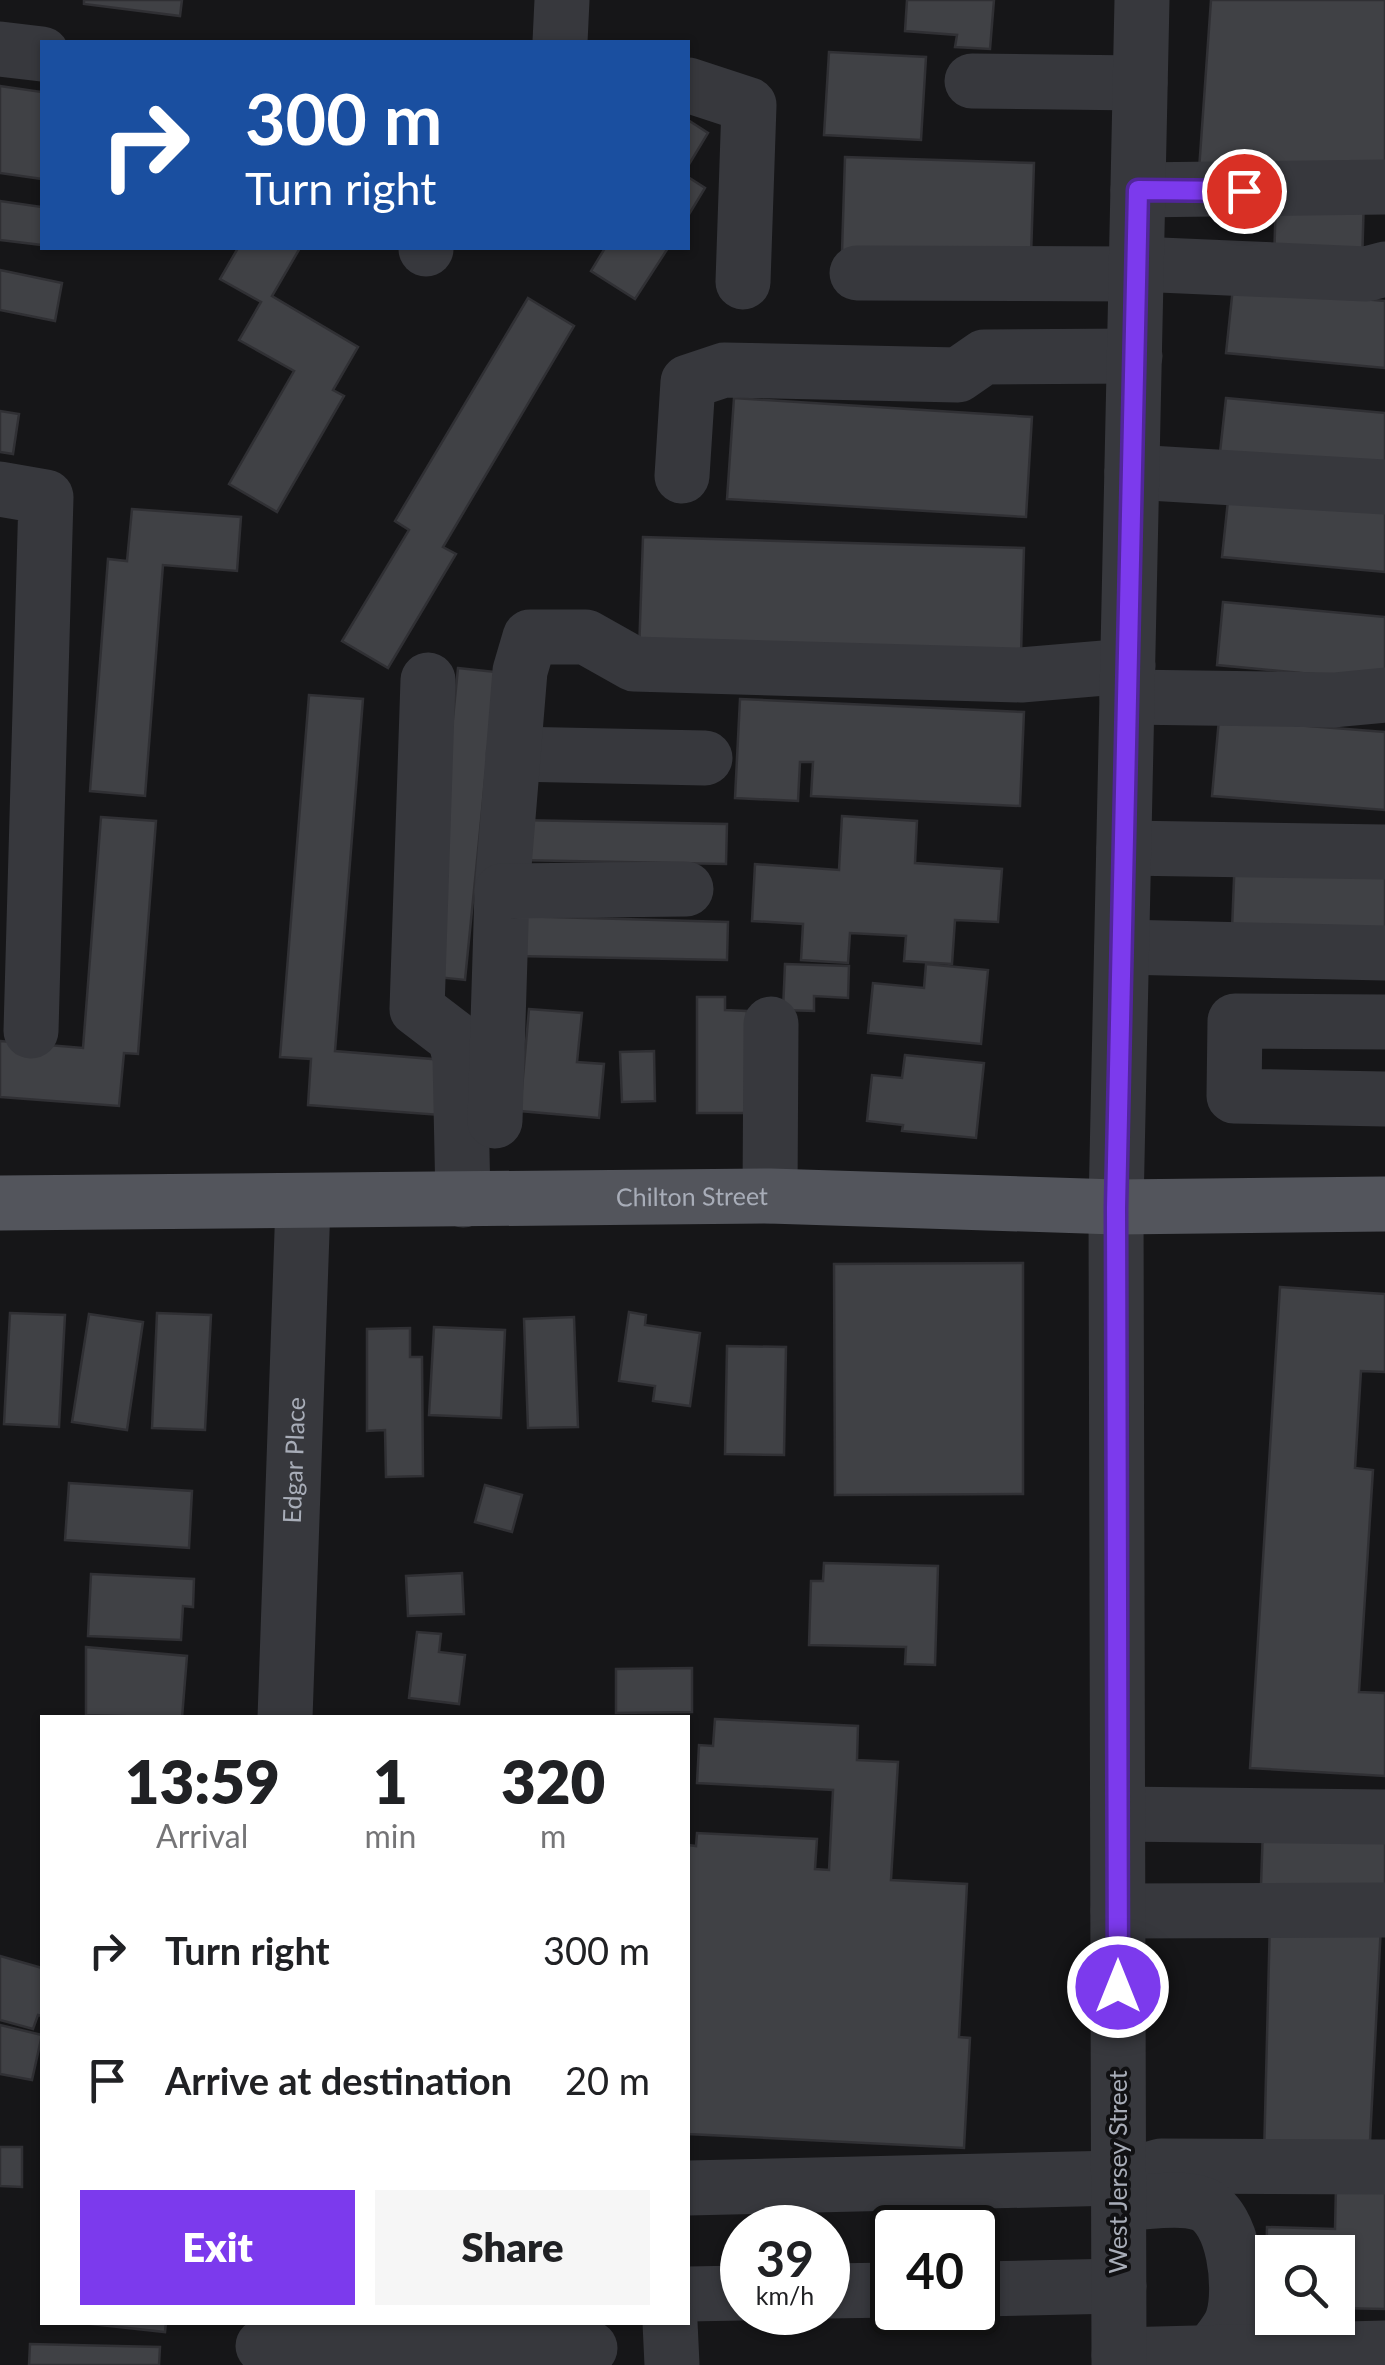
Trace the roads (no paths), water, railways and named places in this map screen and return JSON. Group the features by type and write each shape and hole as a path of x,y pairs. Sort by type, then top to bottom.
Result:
{"main road":[{"name":"Chilton Street","path":"0,1203 303,1204 770,1196 1116,1208 1385,1204"}],"street":[{"path":"560,40 562,0"},
{"name":"West Jersey Street","path":"1119,2360 1116,1208 1142,0"},
{"path":"0,49 40,54"},
{"path":"972,82 1140,83"},
{"path":"690,86 749,105 742,282"},
{"path":"1138,190 1385,188"},
{"path":"856,274 1136,269 1366,274 1385,268"},
{"path":"682,476 688,382 724,370 958,375 984,357 1135,356"},
{"path":"1132,472 1385,486"},
{"path":"0,490 46,497 31,1032"},
{"path":"478,1199 520,671 530,638 586,637 634,664 1022,675 1334,700 1385,695"},
{"path":"428,680 416,1009 454,1038 478,1199"},
{"path":"513,754 705,758"},
{"path":"1124,834 1385,830"},
{"path":"1124,834 1385,852"},
{"path":"502,891 686,889"},
{"path":"1122,947 1385,953"},
{"path":"1385,1022 1235,1020 1234,1096 1385,1099"},
{"path":"770,1196 771,1024"},
{"name":"Edgar Place","path":"285,1715 303,1204"},
{"path":"1118,1814 1385,1817"},
{"path":"1118,1910 1385,1910"},
{"path":"1118,2190 1160,2166 1385,2167"},
{"path":"690,2188 1118,2190 1201,2204 1217,2214 1234,2253 1233,2320 1212,2351"},
{"path":"1000,2288 1118,2286"},
{"path":"690,2294 720,2293"},
{"path":"670,2325 672,2365"},
{"path":"263,2344 590,2348"},
{"path":"1119,2360 1212,2351 1385,2348"}]}
